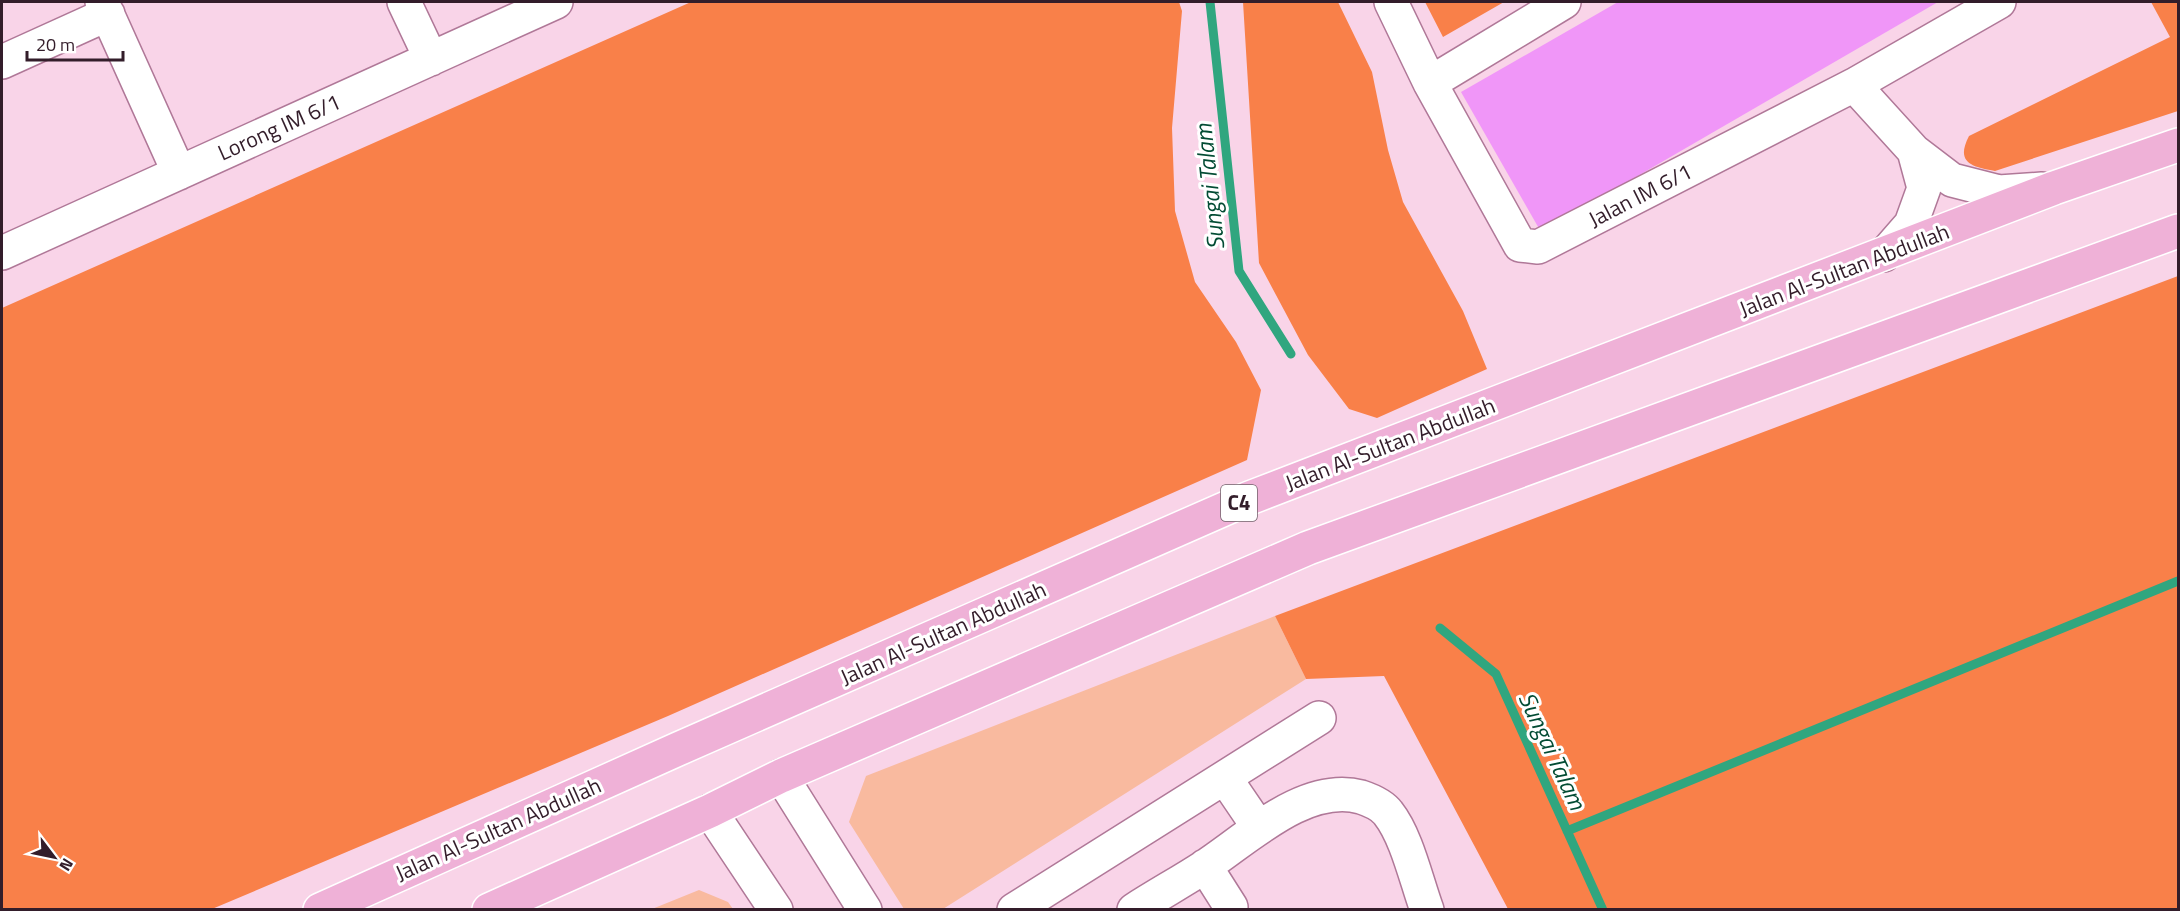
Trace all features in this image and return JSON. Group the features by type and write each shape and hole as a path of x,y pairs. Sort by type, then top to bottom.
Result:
{"main road":[{"name":"Jalan Al-Sultan Abdullah","path":"320,909 1247,499 2054,188 2178,145"},
{"path":"489,909 710,811 782,776 1308,548 2178,231"}],"street":[{"path":"404,2 431,59"},
{"name":"Lorong IM 6/1","path":"2,253 556,2"},
{"name":"Jalan IM 6/1","path":"1391,2 1430,83 1520,244 1538,247 1854,85 1999,2"},
{"path":"1430,83 1564,2"},
{"path":"2,62 105,8 179,173"},
{"path":"1854,85 1914,151 1952,180 1999,192 2054,188"},
{"path":"1884,255 1911,224 1924,188 1914,151"},
{"path":"1014,909 1319,718"},
{"path":"782,776 866,909"},
{"path":"1225,778 1258,828"},
{"path":"1134,909 1205,866 1258,828 1296,807 1323,796 1348,794 1369,799 1387,811 1402,835 1427,909"},
{"path":"710,811 776,909"},
{"path":"1205,866 1230,909"}],"shaded area":[{"path":"691,2 1179,2 1182,11 1172,128 1175,211 1195,282 1236,342 1261,390 1247,460 668,716 212,909 2,909 2,308"},
{"path":"1243,2 1338,2 1372,72 1388,150 1403,202 1463,311 1487,369 1377,418 1349,409 1308,355 1259,263"},
{"path":"1425,2 1504,2 1443,37"},
{"path":"2151,2 2178,2 2178,111 1995,171 1979,168 1968,162 1964,152 1969,136 2170,37"},
{"path":"2178,276 2178,909 1508,909 1384,676 1306,679 1275,616"},
{"path":"1275,616 1306,679 943,909 904,909 849,822 866,776"},
{"path":"699,890 728,902 733,909 652,909"}],"building":[{"path":"1618,2 1938,2 1541,232 1461,92"}],"waterway":[{"name":"Sungai Talam","path":"1210,2 1239,271 1291,354"},
{"path":"1567,831 2178,581"},
{"name":"Sungai Talam","path":"1440,628 1496,674 1603,910"}]}
